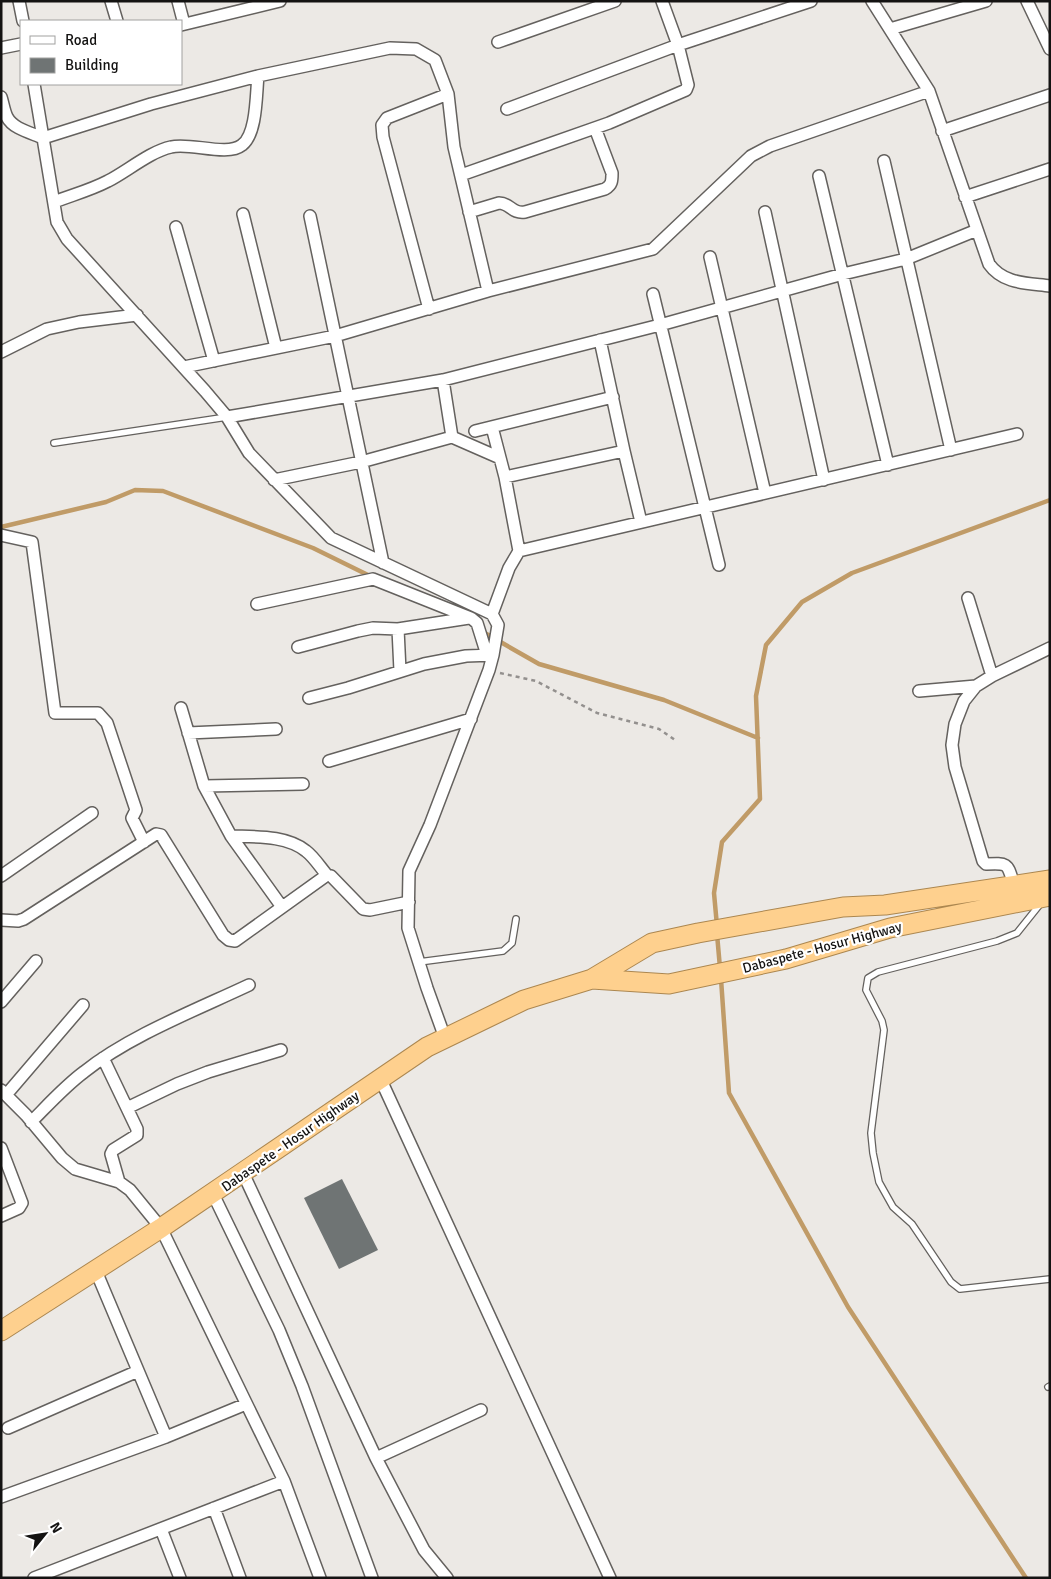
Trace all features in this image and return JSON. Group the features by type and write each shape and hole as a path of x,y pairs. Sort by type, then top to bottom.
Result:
{"highway":[{"name":"Dabaspete - Hosur Highway","path":"1,1331 212,1194 427,1047 524,1000 592,979 652,943 843,907 885,905 1014,885 1048,891"},
{"name":"Dabaspete - Hosur Highway","path":"592,979 669,984 786,959 890,928 1048,891"},
{"path":"885,905 890,928"}],"street":[{"path":"19,1 23,20"},
{"path":"111,1 117,20"},
{"path":"178,1 182,20"},
{"path":"183,25 243,6 280,1"},
{"path":"498,42 615,1"},
{"path":"461,175 595,128 686,90 688,85 678,45 662,1"},
{"path":"507,109 678,45 811,1"},
{"path":"872,1 929,91 989,264 995,273 1003,277 1024,283 1050,286"},
{"path":"890,30 986,1"},
{"path":"1027,1 1050,49"},
{"path":"1,48 20,44"},
{"path":"1,97 8,118 12,123 43,138 150,104 258,76 390,48 416,49 435,60 448,94 454,147 488,291"},
{"path":"54,202 107,182 155,154 173,146 233,150 243,145 250,135 253,123 258,76"},
{"path":"34,85 57,222 67,239 227,417 249,453 331,538 492,614 498,626 489,670 430,825 409,871 408,928 446,1038"},
{"path":"184,367 335,336 488,291 653,249 751,156 770,146 929,91"},
{"path":"429,309 383,137 382,125 387,118 448,94"},
{"path":"942,131 1050,95"},
{"path":"469,212 504,203 515,212 525,212 610,186 612,173 595,128"},
{"path":"884,161 951,450"},
{"path":"965,197 1050,169"},
{"path":"820,176 888,465"},
{"path":"765,212 824,480"},
{"path":"243,214 276,348"},
{"path":"310,216 382,563"},
{"path":"176,227 214,361"},
{"path":"227,417 443,380 660,325 782,290 906,259 977,230"},
{"path":"710,257 765,493"},
{"path":"653,294 719,565"},
{"path":"1,352 47,329 78,322 137,315"},
{"path":"600,340 641,522"},
{"path":"443,380 452,437"},
{"path":"475,431 613,397"},
{"path":"492,427 505,477 519,551 509,568 492,614"},
{"path":"519,551 1017,434"},
{"path":"274,480 361,462 452,437 500,458"},
{"path":"505,477 624,451"},
{"path":"1,535 32,542 55,713 98,713 107,722 136,810 132,818 144,842"},
{"path":"257,604 373,579 471,618 477,624 491,654"},
{"path":"968,598 992,676"},
{"path":"298,647 372,628 398,629 471,618"},
{"path":"398,629 400,671"},
{"path":"1014,885 1007,865 1003,863 986,864 983,861 955,768 952,746 955,724 964,700 976,686 992,676 1050,648"},
{"path":"309,698 424,664 466,656 491,654"},
{"path":"919,691 976,686"},
{"path":"181,708 204,786 231,836 282,907"},
{"path":"328,761 471,719"},
{"path":"188,733 276,729"},
{"path":"204,786 304,784"},
{"path":"1,876 92,813"},
{"path":"1,920 18,921 24,919 156,834 161,835 223,935 229,940 235,941 327,875"},
{"path":"231,836 269,838 290,842 306,851 327,875 331,876 363,909 370,910 409,902"},
{"path":"1,1002 36,960"},
{"path":"31,1122 83,1072 103,1058 149,1032 249,985"},
{"path":"83,1005 4,1093 62,1158 75,1169 119,1182 130,1190 161,1228 284,1481 320,1578"},
{"path":"127,1108 177,1084 208,1072 281,1050"},
{"path":"103,1058 137,1129 137,1134 113,1150 111,1154 119,1182"},
{"path":"380,1078 610,1578"},
{"path":"1,1148 22,1203 19,1208 1,1216"},
{"path":"243,1173 376,1458 424,1550 447,1578"},
{"path":"212,1194 279,1330 302,1386 372,1578"},
{"path":"96,1271 166,1437"},
{"path":"8,1428 138,1371"},
{"path":"1,1497 166,1437 246,1404"},
{"path":"376,1458 481,1410"},
{"path":"34,1578 59,1573 214,1508 284,1481"},
{"path":"214,1508 240,1578"},
{"path":"161,1530 180,1578"}],"lane":[{"path":"54,443 227,417"},
{"path":"1048,891 1016,933 997,941 878,972 868,978 866,990 882,1021 884,1030 871,1132 873,1153 879,1182 893,1207 912,1224 951,1282 960,1289 1050,1279"},
{"path":"419,962 503,951 512,942 516,919"}],"path":[{"path":"489,670 536,681 597,713 659,729 675,740"}],"building":[{"path":"342,1179 378,1250 339,1269 304,1198"}],"waterway":[{"path":"1,527 106,502 135,490 163,491 313,548 370,576"},
{"path":"717,926 714,893 722,842 760,799 756,696 766,645 802,602 852,573 1050,500"},
{"path":"483,632 539,664 664,700 758,738"},
{"path":"717,934 720,968"},
{"path":"721,979 729,1093 848,1307 1026,1578"}]}
